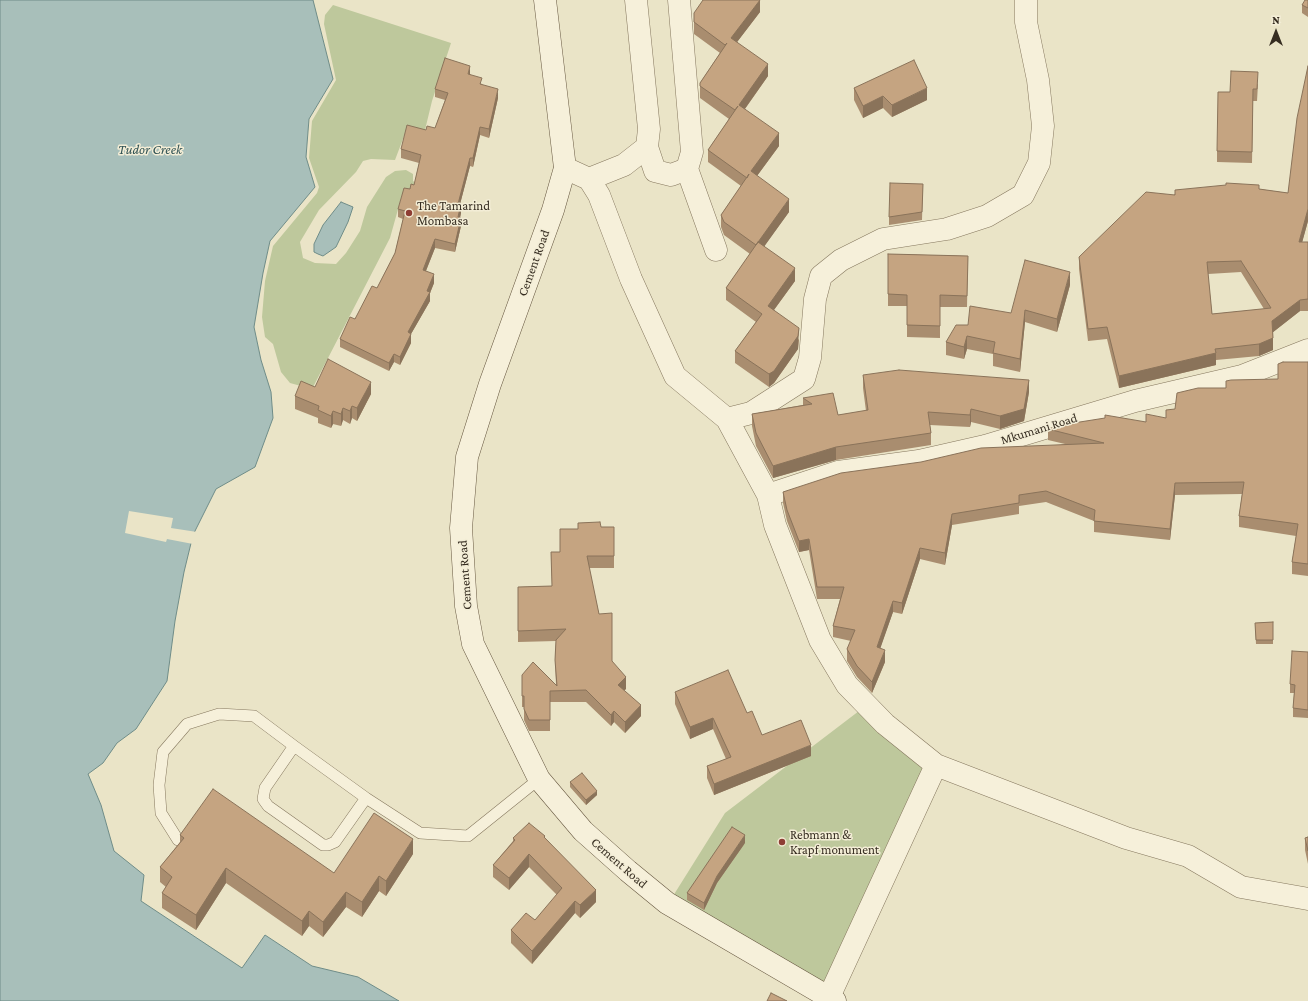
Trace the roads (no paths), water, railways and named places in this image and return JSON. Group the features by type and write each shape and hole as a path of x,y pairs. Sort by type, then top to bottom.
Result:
{"street":[{"name":"Cement Road","path":"545,0 565,168 553,210 490,384 467,457 461,528 466,606 473,644 539,778 583,831 667,903 832,999"},
{"path":"636,0 648,129 647,147 655,172 671,175 687,169"},
{"path":"679,0 692,152 687,169 716,250"},
{"path":"727,419 751,413 804,379 810,358 815,299 821,276 841,260 884,239 947,229 987,216 1022,195 1039,163 1043,126 1038,80 1026,22 1026,0"},
{"path":"589,179 624,165 647,147"},
{"path":"565,168 589,179 600,195 631,279 675,376 727,419 768,495 775,525 820,640 847,685 885,724 936,765 1126,838 1188,856 1241,887 1308,899"},
{"name":"Mkumani Road","path":"768,495 838,472 919,461 986,446 1135,401 1242,376 1308,350"},
{"path":"832,999 936,765"}],"lane":[{"path":"178,840 162,813 159,785 163,752 187,724 219,714 254,716 366,798 420,833 468,836 539,778"},
{"path":"294,746 266,788 262,799 268,806 323,845 328,846 335,842 366,798"}],"water":[{"name":"Tudor Creek","path":"0,0 313,0 333,79 309,119 306,157 315,187 270,241 254,327 261,360 271,392 273,418 255,467 216,489 193,535 184,572 175,621 167,681 136,729 117,743 103,763 88,774 101,805 114,851 144,875 141,901 242,968 265,935 312,966 358,977 399,1001 0,1001"},
{"path":"341,202 353,207 348,222 336,247 323,256 314,252 314,244 323,225"}],"place":[{"name":"The Tamarind Mombasa","path":"409,213"},
{"name":"Rebmann & Krapf monument","path":"782,842"}]}
